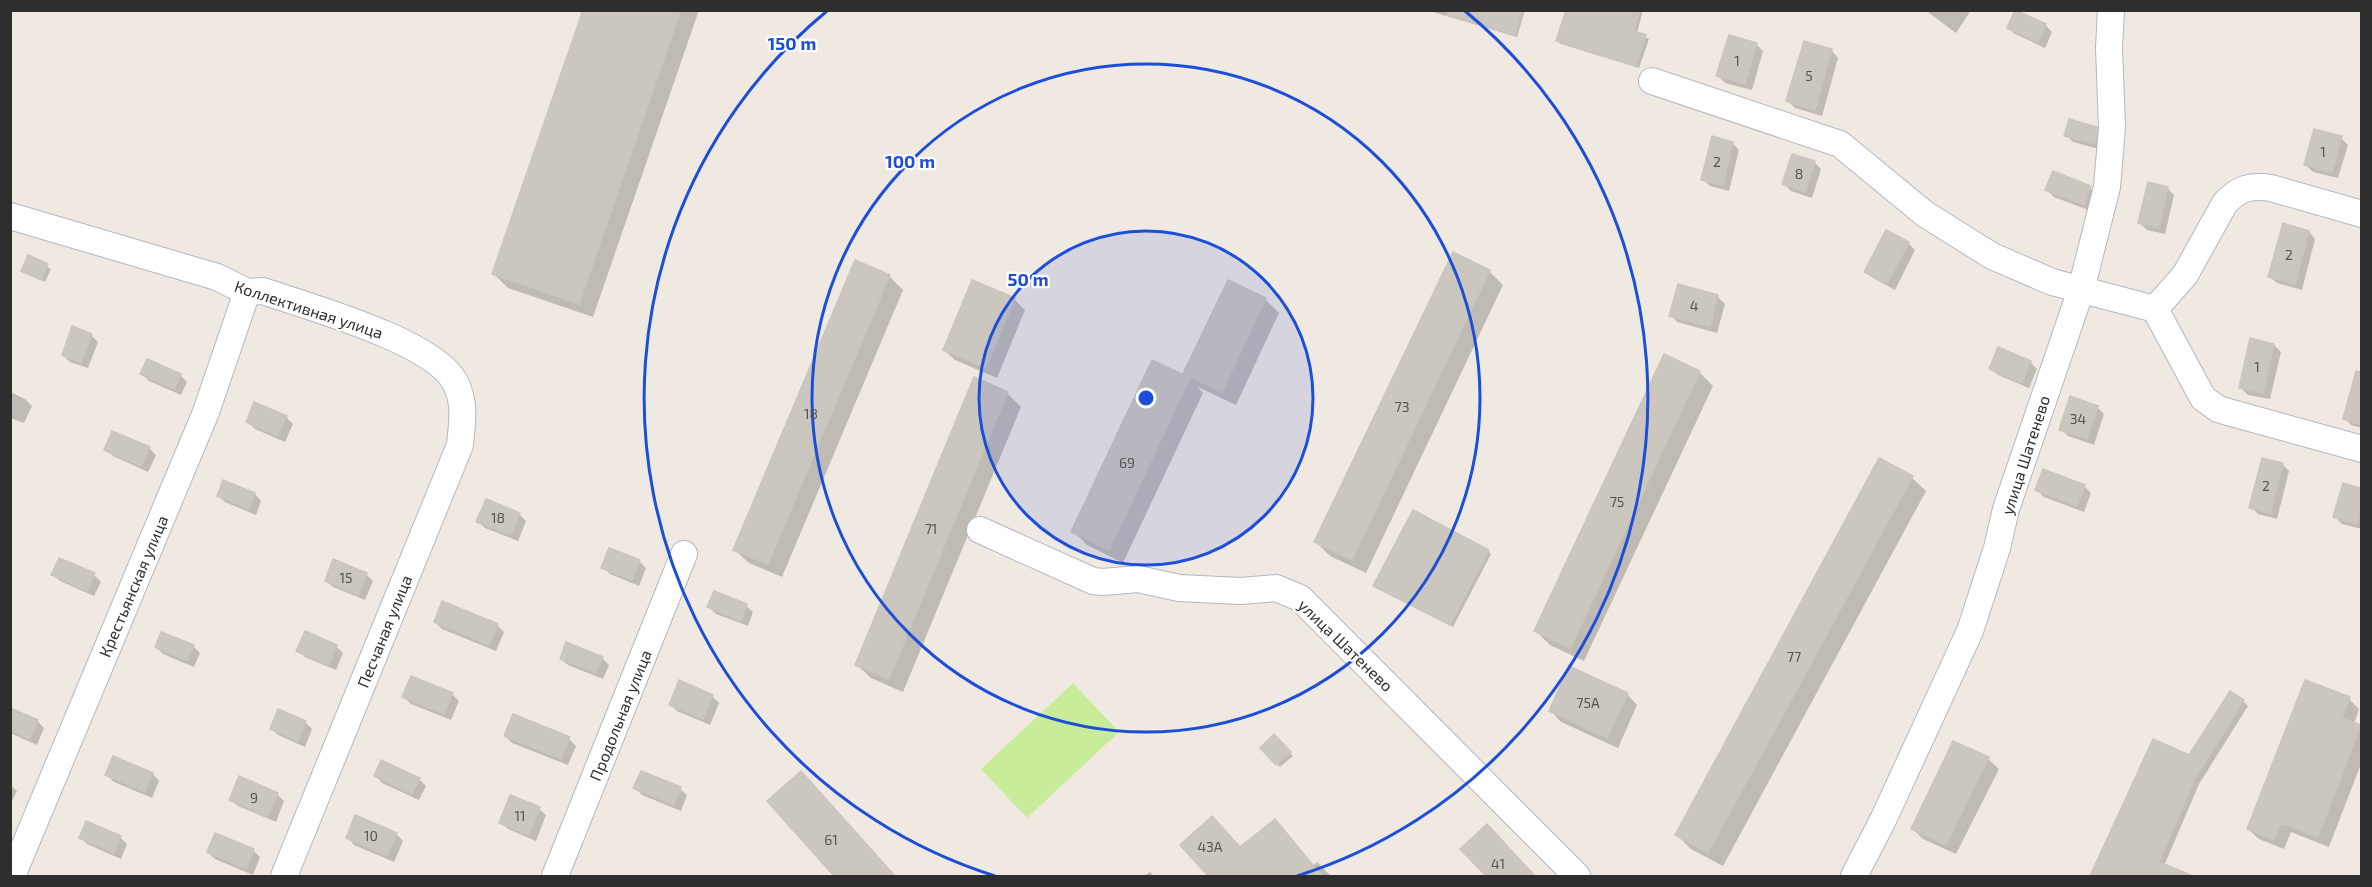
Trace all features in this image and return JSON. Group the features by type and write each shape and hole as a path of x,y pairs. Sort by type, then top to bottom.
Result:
{"street":[{"name":"улица Шатенево","path":"1854,876 1883,820 1970,631 1997,548 2006,509 2081,290 2107,187 2112,128 2109,48 2111,10"},
{"path":"1652,81 1840,144 1925,214 1992,256 2052,282 2155,309 2197,389 2210,404 2228,412 2361,449"},
{"path":"2155,309 2186,275 2225,203 2244,188 2257,186 2271,188 2361,214"},
{"name":"Коллективная улица","path":"11,219 217,277 247,292 263,291 392,336 433,358 455,381"},
{"name":"Крестьянская улица","path":"12,876 206,412 247,292"},
{"name":"Песчаная улица","path":"284,876 460,445 464,409 455,381"},
{"name":"улица Шатенево","path":"980,530 1093,581 1138,579 1179,588 1241,591 1276,588 1300,598 1577,876"},
{"name":"Продольная улица","path":"555,876 684,554"}],"green space":[{"path":"1073,683 1119,732 1027,818 981,769"}],"building":[{"path":"583,10 681,10 579,304 492,274"},
{"path":"1448,10 1522,10 1515,35 1447,15"},
{"path":"1566,10 1640,10 1634,31 1646,35 1636,66 1556,41"},
{"path":"2015,10 2046,24 2038,42 2007,28"},
{"path":"1729,35 1757,43 1745,84 1716,76"},
{"path":"1804,41 1832,49 1815,110 1786,101"},
{"path":"2069,119 2097,127 2096,144 2064,136"},
{"path":"2314,129 2342,136 2332,173 2304,165"},
{"path":"1712,136 1733,142 1723,185 1701,180"},
{"path":"1792,154 1815,161 1805,192 1782,184"},
{"path":"2053,171 2091,186 2084,205 2045,190"},
{"path":"2148,182 2168,187 2159,228 2138,223"},
{"path":"2283,223 2309,231 2295,284 2268,277"},
{"path":"1886,230 1909,242 1887,284 1864,272"},
{"path":"1453,252 1490,270 1352,560 1314,542"},
{"path":"28,255 48,264 41,280 21,271"},
{"path":"855,260 890,275 768,564 733,550"},
{"path":"972,280 1015,298 986,368 943,350"},
{"path":"1228,280 1266,298 1222,392 1183,374"},
{"path":"1678,284 1718,295 1710,327 1669,316"},
{"path":"72,326 92,334 81,363 62,355"},
{"path":"2250,338 2274,344 2263,393 2239,388"},
{"path":"1998,347 2031,361 2022,383 1989,369"},
{"path":"1664,354 1700,371 1570,649 1534,631"},
{"path":"147,359 181,374 174,389 140,374"},
{"path":"1152,360 1190,378 1109,550 1071,532"},
{"path":"2356,371 2361,372 2361,424 2343,419"},
{"path":"974,377 1008,392 889,679 855,665"},
{"path":"2070,396 2098,406 2087,439 2059,430"},
{"path":"254,402 287,416 278,436 246,422"},
{"path":"112,431 150,447 141,466 104,450"},
{"path":"1879,458 1913,476 1708,853 1675,835"},
{"path":"2262,458 2283,463 2270,513 2249,508"},
{"path":"2043,469 2085,485 2077,506 2035,490"},
{"path":"223,480 255,493 249,509 217,496"},
{"path":"2343,483 2361,488 2361,509 2357,524 2333,517"},
{"path":"486,499 520,513 511,535 476,522"},
{"path":"1413,510 1489,550 1450,625 1373,586"},
{"path":"609,548 640,560 632,580 601,568"},
{"path":"59,558 95,573 87,591 51,575"},
{"path":"333,559 367,573 358,595 325,581"},
{"path":"714,591 747,604 741,621 707,607"},
{"path":"442,601 498,624 489,645 434,622"},
{"path":"305,631 337,645 329,665 296,651"},
{"path":"161,632 194,645 187,661 155,647"},
{"path":"566,642 603,657 596,673 560,659"},
{"path":"1569,666 1628,693 1607,738 1549,711"},
{"path":"411,676 453,693 444,714 402,697"},
{"path":"679,680 713,695 703,719 669,705"},
{"path":"2305,680 2350,697 2342,718 2361,725 2318,837 2281,823 2274,840 2247,829"},
{"path":"2230,691 2244,700 2195,779 2159,862 2193,876 2090,876 2153,739 2189,755"},
{"path":"10,708 38,720 30,739 10,730"},
{"path":"278,709 306,721 298,741 270,729"},
{"path":"513,714 570,737 561,759 504,736"},
{"path":"1274,734 1291,752 1276,765 1260,748"},
{"path":"1953,741 1989,757 1946,845 1911,829"},
{"path":"113,756 153,773 145,792 105,775"},
{"path":"381,760 420,778 412,794 374,776"},
{"path":"641,771 681,787 674,805 633,788"},
{"path":"801,771 895,876 834,876 767,801"},
{"path":"239,776 278,793 268,817 229,800"},
{"path":"510,795 540,807 529,835 499,823"},
{"path":"355,815 397,833 387,856 346,838"},
{"path":"1212,816 1240,847 1275,819 1322,876 1208,876 1180,845"},
{"path":"86,821 121,836 114,853 79,838"},
{"path":"1487,824 1535,876 1486,876 1460,849"},
{"path":"215,833 254,849 246,869 207,852"}]}
